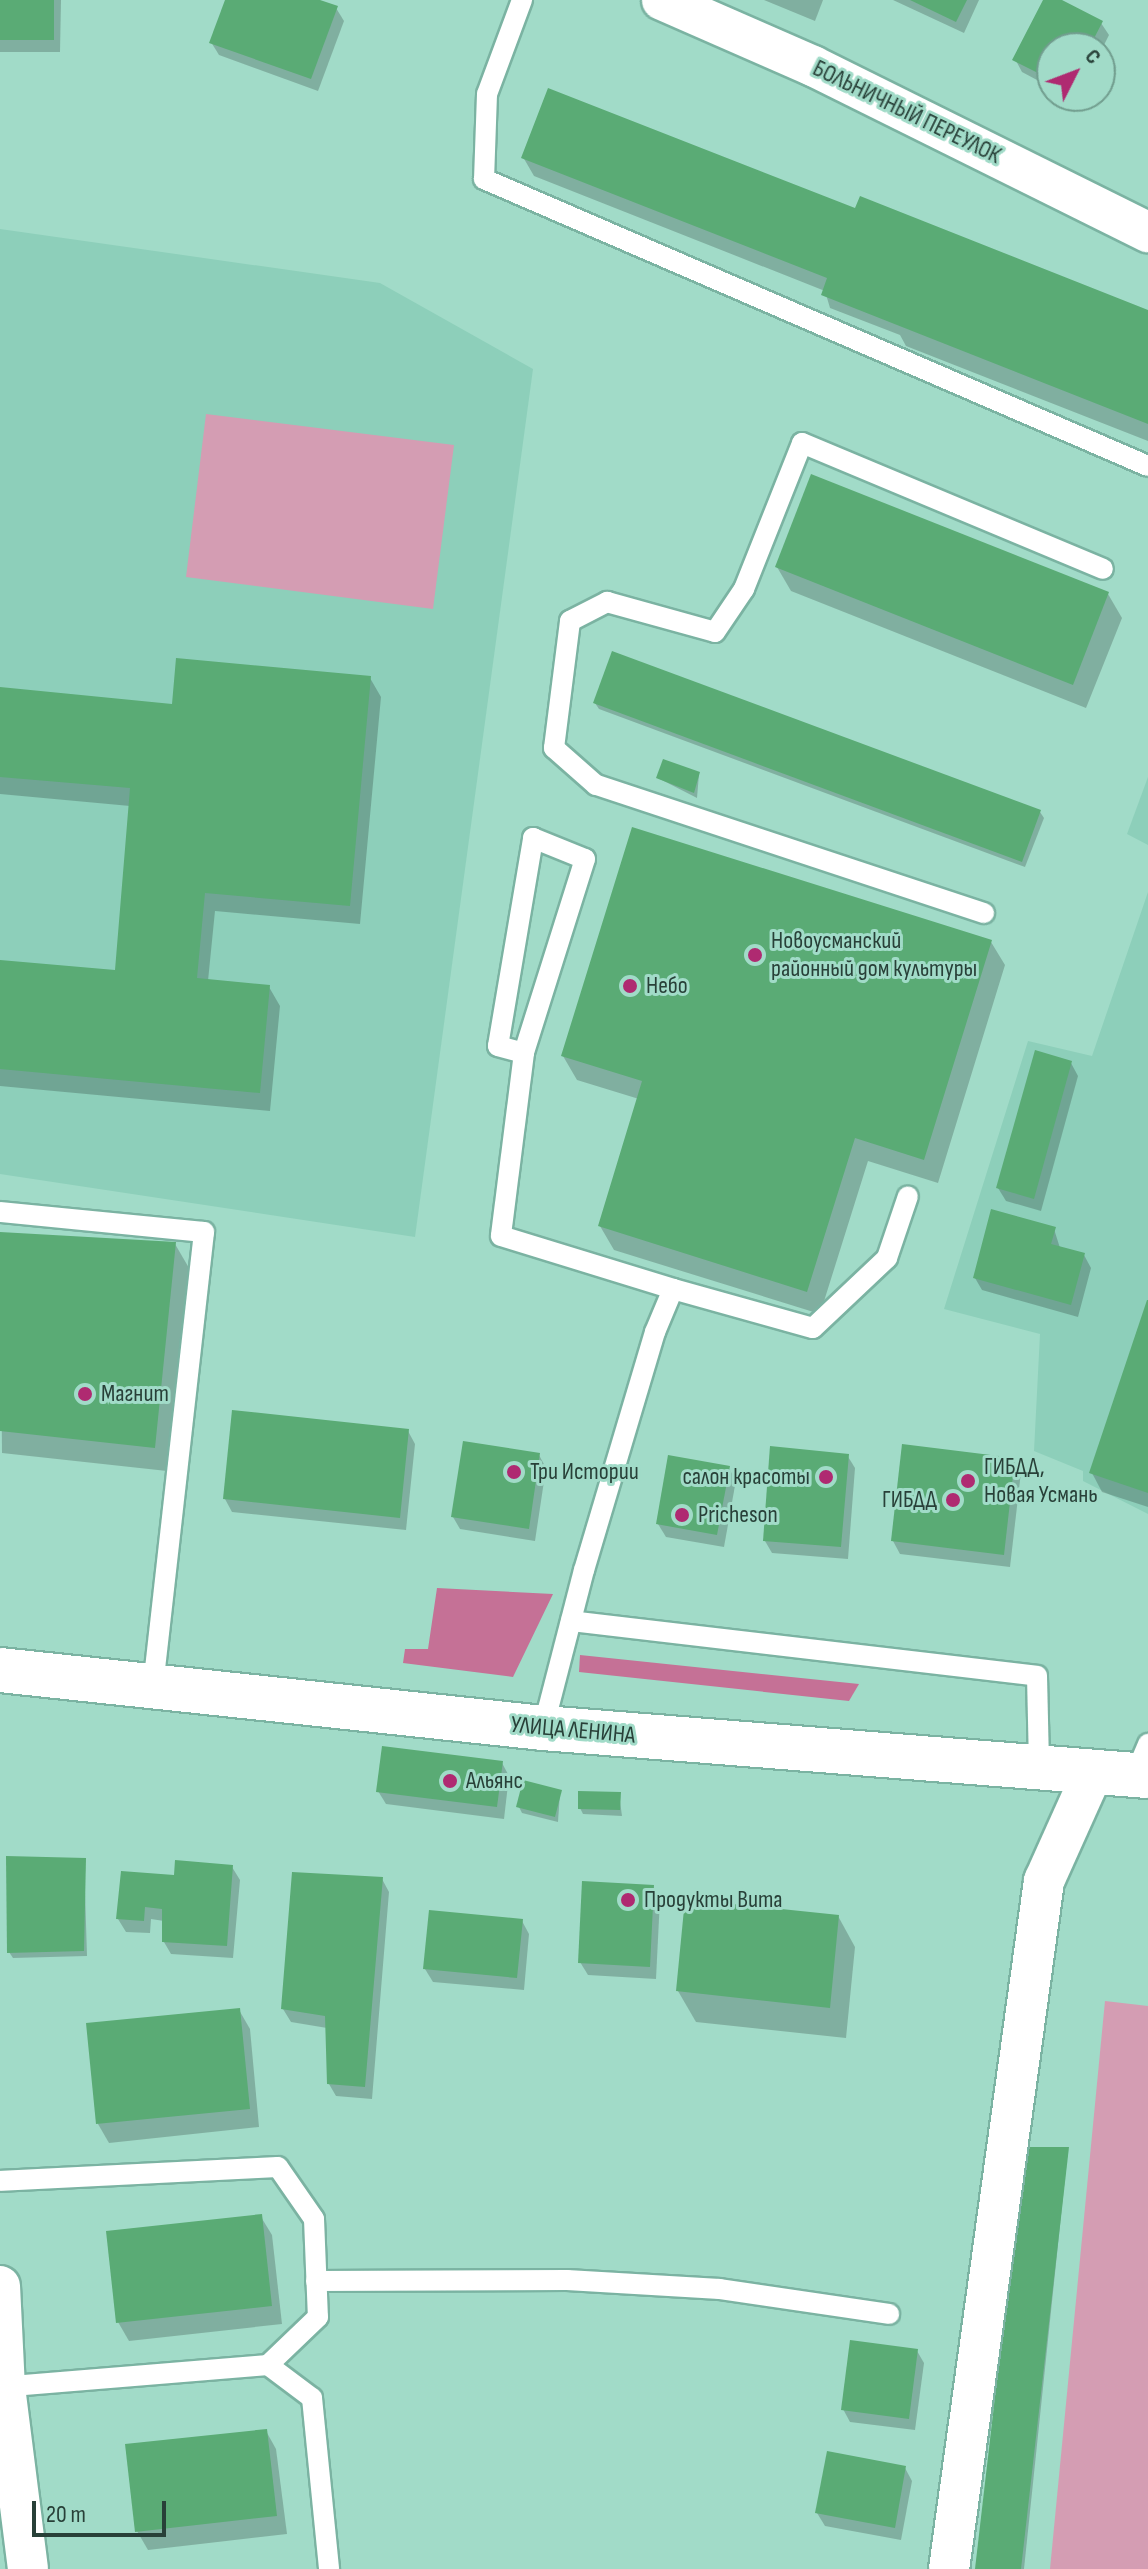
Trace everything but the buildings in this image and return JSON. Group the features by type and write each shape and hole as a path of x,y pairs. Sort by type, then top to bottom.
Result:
{"main road":[{"name":"УЛИЦА ЛЕНИНА","path":"0,1670 543,1728 1039,1767 1131,1767"}],"street":[{"name":"БОЛЬНИЧНЫЙ ПЕРЕУЛОК","path":"662,0 813,66 1148,232"},
{"path":"949,2569 1044,1881 1131,1767"},
{"path":"0,2286 2,2387 28,2569"}],"lane":[{"path":"522,0 487,94 484,179 1148,466"},
{"path":"984,913 596,785 554,748 570,621 607,602 715,632 744,589 802,443 1103,569"},
{"path":"524,1053 498,1046 533,838 585,859 524,1053 501,1236 813,1328 887,1258 908,1196"},
{"path":"0,1212 204,1232 153,1685"},
{"path":"543,1728 655,1332 673,1289"},
{"path":"571,1621 1037,1676 1039,1767"},
{"path":"0,2181 278,2167 314,2219 318,2317 268,2365 2,2387"},
{"path":"316,2281 582,2281 720,2289 889,2314"},
{"path":"268,2365 312,2398 329,2569"}],"shaded area":[{"path":"0,229 380,283 533,369 415,1237 0,1174"},
{"path":"206,414 454,445 433,609 186,577"},
{"path":"1148,777 1148,845 1127,834"},
{"path":"1148,892 1148,1514 1083,1481 1083,1471 1034,1451 1040,1334 944,1309 1028,1041 1092,1056"},
{"path":"437,1588 553,1594 513,1677 403,1663 405,1649 428,1649"},
{"path":"580,1655 859,1684 849,1701 579,1672"},
{"path":"1105,2001 1148,2006 1148,2569 1050,2569"}],"place":[{"name":"Новоусманский районный дом культуры","path":"755,955"},
{"name":"Небо","path":"630,986"},
{"name":"Магнит","path":"85,1394"},
{"name":"Три Истории","path":"514,1472"},
{"name":"салон красоты","path":"826,1477"},
{"name":"ГИБДД, Новая Усмань","path":"968,1481"},
{"name":"ГИБДД","path":"953,1500"},
{"name":"Pricheson","path":"682,1515"},
{"name":"Альянс","path":"450,1781"},
{"name":"Продукты Вита","path":"628,1900"}]}
